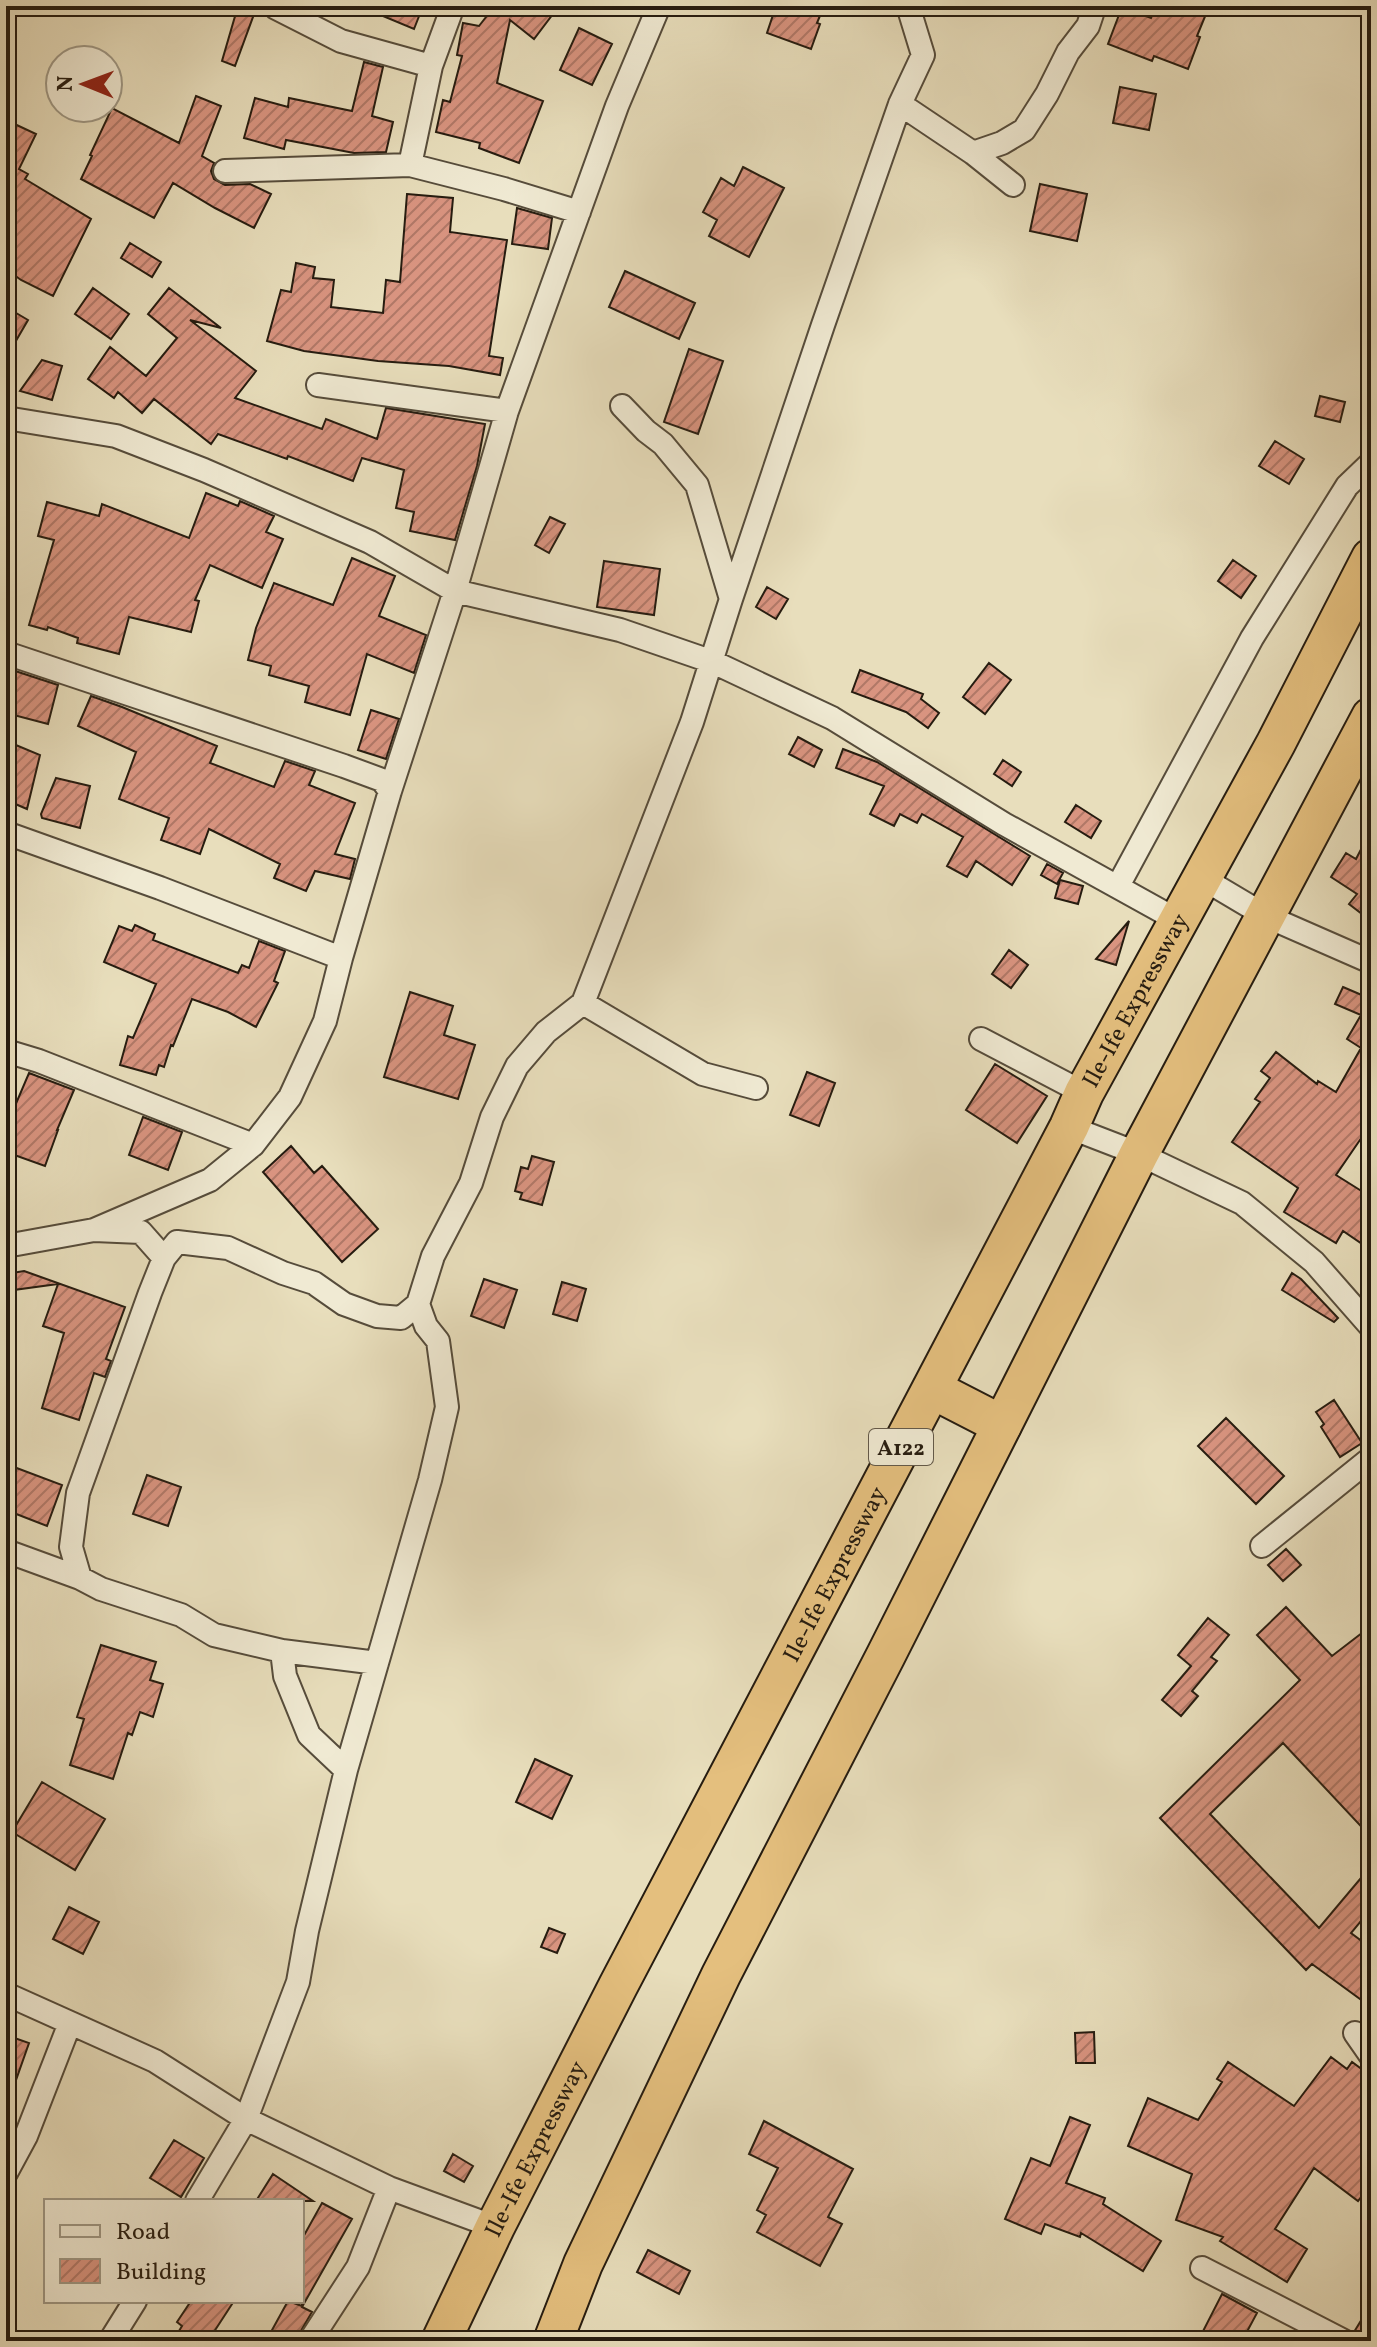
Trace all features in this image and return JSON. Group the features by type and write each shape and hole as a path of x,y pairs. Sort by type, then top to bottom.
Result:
{"highway":[{"name":"Ile-Ife Expressway","path":"441,2341 495,2227 625,1972 1069,1127 1084,1093 1276,743 1371,558"},
{"path":"553,2341 583,2264 714,1989 1139,1154 1371,717"},
{"path":"932,1389 1002,1425"}],"street":[{"path":"410,165 431,66 453,6"},
{"path":"94,1230 210,1180 253,1145 290,1097 325,1021 390,791 455,591 507,411 617,106 659,6"},
{"path":"80,1578 71,1547 78,1493 164,1258 177,1242 228,1248 283,1273 314,1283 344,1304 377,1316 401,1318 418,1304 433,1256 471,1183 492,1117 517,1066 546,1032 583,1003 692,722 900,104 923,55 908,6"},
{"path":"973,153 1002,143 1024,130 1068,52 1088,26 1091,6"},
{"path":"276,8 341,41 431,66"},
{"path":"900,104 973,153 1013,185"},
{"path":"225,171 410,165 579,212"},
{"path":"318,385 507,411"},
{"path":"622,406 663,444 697,485 731,599"},
{"path":"6,418 131,441 370,542 455,591 620,630 713,662 832,718 1004,824 1179,921"},
{"path":"1118,886 1259,626 1347,486 1371,463"},
{"path":"6,653 344,766 382,780 390,791"},
{"path":"6,833 341,958"},
{"path":"1202,878 1266,916 1371,962"},
{"path":"583,1003 703,1074 756,1088"},
{"path":"981,1039 1084,1093"},
{"path":"6,1051 253,1145"},
{"path":"1069,1127 1139,1154 1242,1203 1314,1262 1370,1327"},
{"path":"6,1246 94,1230 141,1232 164,1258"},
{"path":"198,2199 246,2119 298,1982 310,1918 346,1770 430,1480 447,1407 438,1341 426,1326 418,1304"},
{"path":"1262,1546 1371,1458"},
{"path":"6,1551 80,1578 101,1589 181,1615 214,1635 282,1651 377,1663"},
{"path":"282,1651 285,1676 309,1735 346,1770"},
{"path":"6,1994 155,2061 246,2119 389,2188 495,2227"},
{"path":"6,2173 26,2136 70,2023"},
{"path":"1355,2033 1371,2056"},
{"path":"310,2341 358,2267 389,2188"},
{"path":"1202,2268 1344,2341"},
{"path":"110,2341 134,2303"}],"building":[{"path":"238,6 257,6 235,66 222,61"},
{"path":"359,6 423,6 414,29"},
{"path":"490,6 559,6 534,39 510,20 497,83 543,101 519,163 479,148 480,143 436,132 443,100 450,102 462,56 457,55 463,23 479,26 493,8"},
{"path":"776,6 824,6 811,49 767,33"},
{"path":"1156,6 1186,6 1206,14 1188,69 1154,56 1152,61 1108,44 1122,7 1151,18"},
{"path":"579,28 612,44 592,85 560,70"},
{"path":"364,62 383,67 372,116 393,122 386,152 354,153 286,140 284,149 244,138 255,98 288,107 289,98 352,111"},
{"path":"1120,87 1156,94 1149,130 1113,123"},
{"path":"196,96 221,106 202,156 214,163 211,171 214,179 225,185 250,184 271,194 254,228 173,183 154,218 81,179 105,124 124,124 124,114 179,143"},
{"path":"6,120 36,134 19,169 28,174 25,179 91,219 53,296 6,269"},
{"path":"743,167 784,188 749,257 709,236 717,220 703,212 721,178 734,186"},
{"path":"1040,184 1087,194 1077,241 1030,231"},
{"path":"407,194 453,198 450,232 507,240 489,356 503,358 500,375 449,366 304,351 267,341 281,290 291,292 296,263 315,267 313,278 334,280 331,307 383,313 386,280 400,282"},
{"path":"517,208 552,218 548,249 512,244"},
{"path":"130,243 161,262 152,277 121,258"},
{"path":"625,271 695,303 679,339 609,307"},
{"path":"93,288 129,314 111,339 75,314"},
{"path":"169,288 221,328 190,320 256,371 235,398 322,429 326,419 377,439 386,408 485,424 477,466 455,540 410,531 414,512 396,508 404,470 362,458 353,481 218,434 211,444 154,399 142,413 118,392 114,398 88,379 110,347 146,376 177,338 148,314"},
{"path":"6,307 28,320 6,358"},
{"path":"689,349 723,361 698,434 664,422"},
{"path":"42,360 62,366 52,400 20,391"},
{"path":"1320,396 1345,402 1340,422 1315,416"},
{"path":"1275,441 1304,459 1289,484 1259,466"},
{"path":"206,493 238,506 240,501 274,516 266,532 283,539 262,588 210,565 195,600 199,601 191,632 129,617 119,654 77,643 78,638 48,627 47,630 29,625 54,540 38,536 47,502 99,516 102,504 189,538"},
{"path":"550,517 565,524 549,553 535,545"},
{"path":"352,558 395,576 379,616 426,635 414,673 367,654 350,715 305,702 309,686 269,675 271,666 248,660 256,628 274,583 333,605"},
{"path":"1233,560 1256,576 1241,598 1218,581"},
{"path":"604,561 660,569 654,615 597,607"},
{"path":"767,587 788,599 776,619 756,607"},
{"path":"989,663 1011,680 985,714 963,697"},
{"path":"6,668 58,685 48,724 6,713"},
{"path":"860,670 923,694 921,699 939,713 928,728 906,712 852,692"},
{"path":"91,696 217,746 210,763 274,787 285,761 315,771 309,785 355,803 335,854 355,859 350,879 315,871 306,891 274,878 280,864 209,829 200,854 161,840 169,818 119,799 136,752 78,726"},
{"path":"371,710 399,719 386,759 358,750"},
{"path":"798,737 822,750 814,767 789,754"},
{"path":"11,743 40,755 27,809 6,800 6,754"},
{"path":"843,749 877,762 1030,856 1012,885 976,861 967,877 947,866 963,837 922,814 917,823 900,814 894,826 870,814 884,786 836,768"},
{"path":"1003,760 1021,772 1012,786 994,774"},
{"path":"56,778 90,786 80,828 42,818"},
{"path":"1076,805 1101,821 1091,838 1065,822"},
{"path":"1371,830 1371,921 1349,904 1357,894 1331,877 1346,853 1356,859"},
{"path":"1047,864 1063,873 1057,884 1041,875"},
{"path":"1060,880 1083,886 1078,904 1055,898"},
{"path":"1129,921 1116,965 1096,959"},
{"path":"135,925 155,934 153,940 238,973 242,965 249,968 259,941 285,951 274,981 278,983 256,1027 228,1012 192,999 164,1067 159,1065 156,1075 120,1065 128,1036 133,1038 156,984 104,962 119,926 132,931"},
{"path":"1009,950 1028,965 1011,988 992,974"},
{"path":"1343,987 1371,999 1371,1142 1362,1137 1336,1175 1371,1197 1371,1250 1343,1231 1336,1243 1284,1212 1298,1188 1232,1142 1260,1102 1255,1099 1270,1078 1261,1071 1276,1052 1317,1084 1318,1081 1336,1092 1361,1048 1347,1039 1361,1015 1335,1004"},
{"path":"410,992 453,1006 444,1035 475,1045 458,1099 384,1077"},
{"path":"995,1064 1047,1096 1017,1143 966,1110"},
{"path":"807,1072 835,1083 819,1126 790,1115"},
{"path":"29,1073 74,1090 45,1166 6,1152 6,1111 12,1113"},
{"path":"143,1117 182,1132 168,1170 129,1155"},
{"path":"291,1146 314,1173 322,1166 378,1229 342,1262 263,1172"},
{"path":"532,1156 554,1162 542,1205 520,1199 522,1193 515,1191 521,1167 528,1169"},
{"path":"24,1271 125,1307 106,1359 111,1361 105,1377 94,1373 79,1420 42,1408 64,1333 43,1326 58,1284 6,1291 6,1274"},
{"path":"1292,1273 1338,1318 1334,1322 1282,1290"},
{"path":"484,1279 517,1290 504,1328 471,1316"},
{"path":"562,1282 586,1289 577,1321 553,1314"},
{"path":"1334,1400 1362,1443 1340,1457 1321,1427 1324,1424 1316,1412"},
{"path":"1226,1418 1284,1476 1256,1504 1198,1446"},
{"path":"6,1464 62,1485 47,1526 6,1510"},
{"path":"147,1475 181,1487 168,1526 133,1514"},
{"path":"1286,1549 1301,1565 1283,1581 1268,1565"},
{"path":"1286,1607 1332,1656 1371,1626 1371,1837 1283,1743 1210,1814 1319,1928 1371,1866 1371,1909 1351,1933 1371,1948 1371,2007 1312,1964 1306,1970 1160,1818 1300,1680 1257,1635"},
{"path":"1208,1618 1229,1635 1211,1657 1217,1661 1192,1691 1198,1696 1181,1716 1162,1700 1191,1666 1178,1655"},
{"path":"101,1645 156,1662 150,1680 163,1684 153,1717 140,1712 132,1735 128,1733 113,1779 70,1765 84,1719 77,1717"},
{"path":"535,1759 572,1776 552,1819 516,1802"},
{"path":"42,1782 105,1819 75,1870 12,1832"},
{"path":"69,1907 99,1922 83,1954 53,1939"},
{"path":"549,1928 565,1934 557,1953 541,1947"},
{"path":"1094,2032 1095,2063 1076,2063 1075,2033"},
{"path":"6,2035 29,2043 9,2100 6,2100"},
{"path":"1331,2057 1347,2069 1352,2062 1371,2076 1371,2184 1358,2201 1314,2168 1275,2229 1307,2249 1287,2282 1220,2241 1223,2237 1176,2220 1192,2174 1128,2146 1148,2098 1198,2120 1222,2082 1217,2079 1228,2062 1294,2106"},
{"path":"1070,2117 1090,2125 1066,2183 1105,2198 1103,2204 1161,2241 1143,2271 1081,2233 1080,2237 1045,2224 1041,2234 1005,2219 1031,2158 1050,2166"},
{"path":"764,2121 853,2169 828,2217 842,2224 820,2266 757,2232 766,2215 757,2210 778,2168 749,2154"},
{"path":"174,2140 204,2158 181,2197 150,2178"},
{"path":"453,2154 473,2166 464,2182 444,2171"},
{"path":"273,2174 313,2201 304,2199 257,2199"},
{"path":"322,2203 352,2219 302,2307 312,2312 295,2341 266,2341 287,2303 302,2306 304,2303 304,2235"},
{"path":"648,2250 690,2271 679,2294 637,2272"},
{"path":"1222,2294 1257,2313 1242,2341 1198,2341"},
{"path":"190,2303 233,2303 208,2341 173,2341 182,2326 177,2322"},
{"path":"1371,2304 1371,2341 1358,2341 1354,2332"}]}
